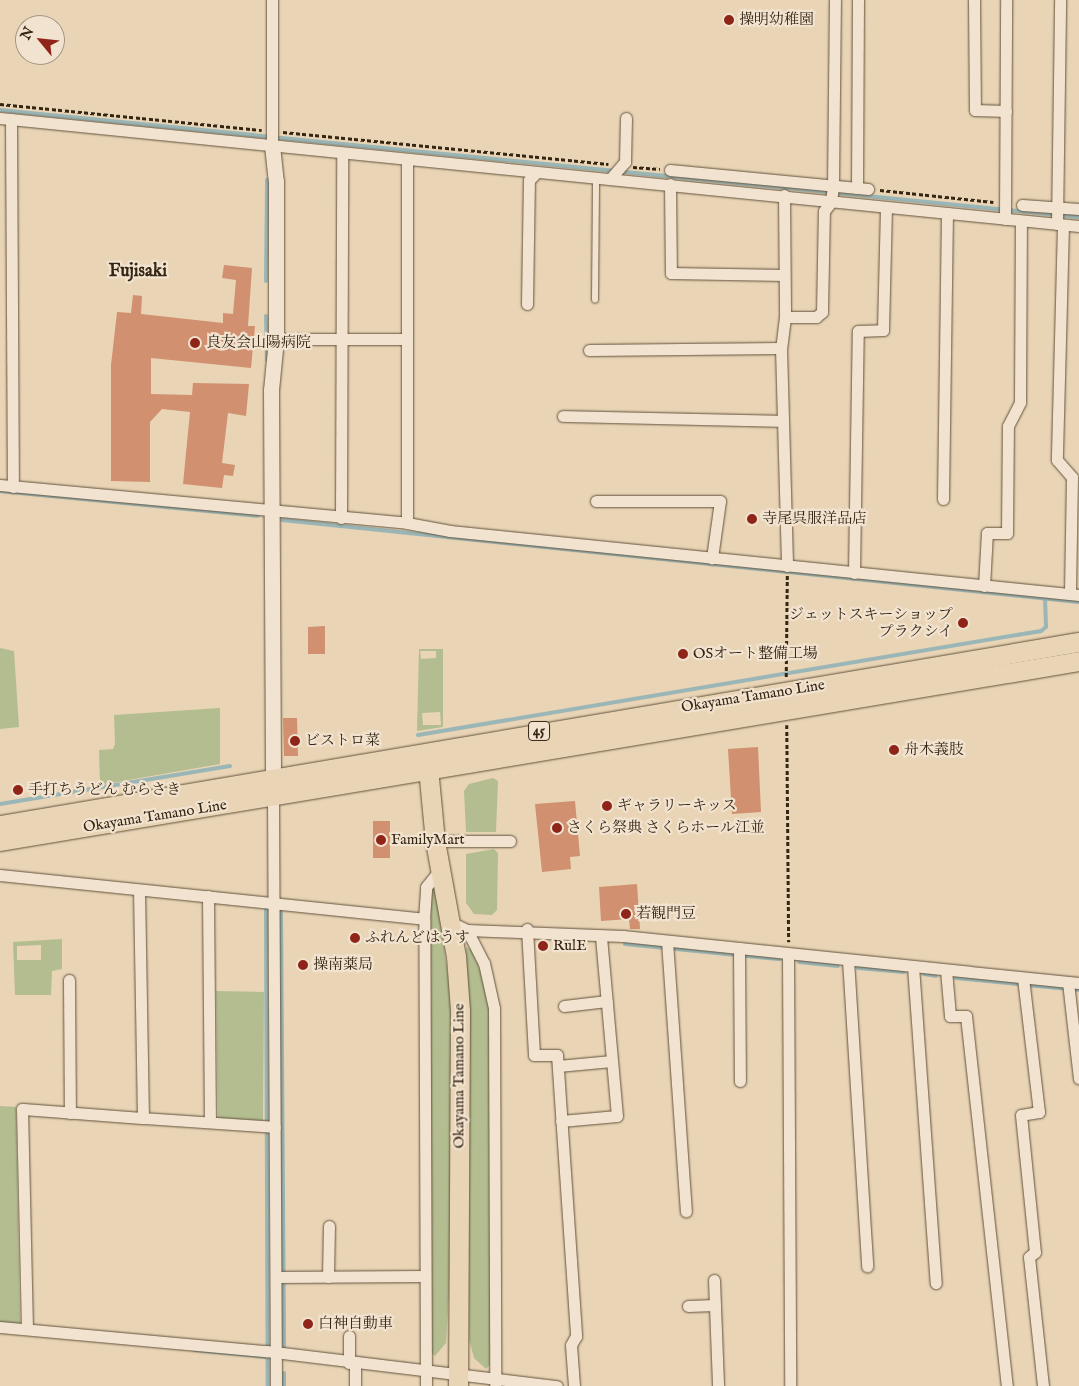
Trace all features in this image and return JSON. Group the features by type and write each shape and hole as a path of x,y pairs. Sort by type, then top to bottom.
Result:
{"main road":[{"name":"Okayama Tamano Line","path":"0,841 273,796 428,760 786,682 1079,642"},
{"name":"Okayama Tamano Line","path":"0,825 273,777 428,760 787,710 1079,662"},
{"name":"Okayama Tamano Line","path":"428,760 435,841 440,870 459,926 459,1380"}],"street":[{"path":"272,0 272,137 276,339 271,390 274,906 270,1126 281,1277 270,1352 276,1386"},
{"path":"785,316 816,317 822,312 824,211 832,193 835,0"},
{"path":"858,0 860,194"},
{"path":"974,0 975,110 1006,111"},
{"path":"1005,211 1006,0"},
{"path":"0,486 273,513 407,523 712,558 787,570 854,573 1074,595 1072,477 1057,460 1060,0"},
{"path":"13,487 5,118 272,137 342,155 596,178 615,172 625,162 626,118"},
{"path":"341,518 342,155"},
{"path":"407,161 407,523"},
{"path":"670,170 832,193 860,194"},
{"path":"615,172 670,184 784,195 860,194 886,207 948,214 1005,211 1021,221 1059,218 1079,209"},
{"path":"527,304 529,180 536,173"},
{"path":"670,184 670,273 784,275"},
{"path":"784,195 785,316 781,348 787,570"},
{"path":"1022,205 1079,226"},
{"path":"854,573 858,331 883,330 886,207"},
{"path":"943,499 948,214"},
{"path":"984,586 986,534 1007,532 1008,426 1020,402 1021,221"},
{"path":"276,339 407,339"},
{"path":"589,350 781,348"},
{"path":"563,416 783,421"},
{"path":"596,501 720,501 712,558"},
{"path":"435,841 510,841"},
{"path":"426,1386 424,919 426,887 440,870"},
{"path":"0,875 208,900 424,919"},
{"path":"140,892 143,1118"},
{"path":"208,900 210,1122"},
{"path":"459,926 496,931 528,930 601,936 668,947 739,953 788,954 913,966 1024,982 1071,985 1079,1078"},
{"path":"459,926 481,955 494,1008 495,1384"},
{"path":"528,930 534,1054 557,1054 576,1336 571,1345 574,1386"},
{"path":"481,955 496,931"},
{"path":"562,1121 617,1116 601,936"},
{"path":"668,947 686,1211"},
{"path":"739,953 740,1081"},
{"path":"788,954 790,1386"},
{"path":"848,960 866,1266"},
{"path":"913,966 936,1284"},
{"path":"946,970 950,1016 966,1016 1008,1386"},
{"path":"69,980 70,1113"},
{"path":"1024,982 1039,1112 1021,1115 1035,1252 1029,1257 1043,1386"},
{"path":"564,1006 607,1001"},
{"path":"558,1066 612,1061"},
{"path":"27,1330 22,1109 270,1126"},
{"path":"328,1276 329,1226"},
{"path":"281,1277 425,1276"},
{"path":"714,1280 718,1386"},
{"path":"688,1306 715,1304"},
{"path":"0,1327 270,1352 352,1363 426,1368 459,1380 495,1384 557,1386"},
{"path":"349,1336 355,1386"}],"lane":[{"path":"595,300 596,178"}],"path":[{"path":"0,104 272,137 615,172 670,170"},
{"path":"860,194 1005,211"},
{"path":"786,682 787,570"},
{"path":"787,710 788,954"}],"green space":[{"path":"0,648 14,651 19,727 0,729"},
{"path":"419,649 443,649 443,727 417,731","holes":["420,651 436,651 436,658 421,659","440,712 441,725 423,725 422,713"]},
{"path":"220,708 220,764 100,785 99,750 113,749 115,744 114,715"},
{"path":"493,778 498,781 496,832 466,832 464,791 469,784"},
{"path":"494,849 498,853 497,910 492,915 474,914 466,903 466,854"},
{"path":"431,886 435,886 451,996 452,1237 446,1343 435,1356 430,1351"},
{"path":"62,939 62,969 52,971 51,995 15,995 13,942","holes":["41,945 41,960 17,960 17,946"]},
{"path":"466,947 472,950 486,986 490,1011 490,1365 486,1369 474,1358 469,1339"},
{"path":"216,991 264,992 263,1121 218,1118"},
{"path":"0,1106 16,1107 20,1324 0,1322"}],"building":[{"path":"224,265 252,268 248,326 255,326 251,368 151,358 151,394 192,395 193,383 249,384 246,416 228,413 222,463 235,465 233,476 224,475 222,488 183,484 190,412 162,409 150,422 150,482 111,481 111,365 117,312 131,313 133,295 142,296 141,314 223,323 223,313 233,314 236,280 222,278"},
{"path":"325,626 325,654 308,654 308,627"},
{"path":"283,718 297,718 298,756 284,756"},
{"path":"758,747 761,812 732,814 728,749"},
{"path":"575,801 580,856 570,857 571,869 542,872 535,804"},
{"path":"373,821 390,821 390,858 373,858"},
{"path":"637,884 640,929 630,929 629,919 601,921 599,887"}],"waterway":[{"path":"0,110 1079,217"},
{"path":"266,281 267,180"},
{"path":"266,316 267,360"},
{"path":"0,491 258,516"},
{"path":"282,520 1079,602"},
{"path":"418,735 1041,631 1046,627 1045,599"},
{"path":"0,804 230,766"},
{"path":"266,907 268,1386"},
{"path":"281,909 284,1347"},
{"path":"625,944 779,959"},
{"path":"799,962 838,966"},
{"path":"858,968 904,972"},
{"path":"924,974 936,976"},
{"path":"956,978 1079,990"},
{"path":"194,1350 268,1357"},
{"path":"284,1373 284,1386"}],"place":[{"name":"操明幼稚園","path":"729,20"},
{"name":"良友会山陽病院","path":"195,343"},
{"name":"寺尾呉服洋品店","path":"752,519"},
{"name":"ジェットスキーショップ プラクシイ","path":"963,623"},
{"name":"OSオート整備工場","path":"683,654"},
{"name":"ビストロ菜","path":"295,741"},
{"name":"舟木義肢","path":"894,750"},
{"name":"手打ちうどん むらさき","path":"18,790"},
{"name":"ギャラリーキッス","path":"607,806"},
{"name":"さくら祭典 さくらホール江並","path":"557,828"},
{"name":"FamilyMart","path":"381,840"},
{"name":"若観門豆","path":"626,914"},
{"name":"ふれんどはうす","path":"355,938"},
{"name":"RulE","path":"543,946"},
{"name":"操南薬局","path":"303,965"},
{"name":"白神自動車","path":"308,1324"}],"district":[{"name":"Fujisaki","path":"138,272"}]}
